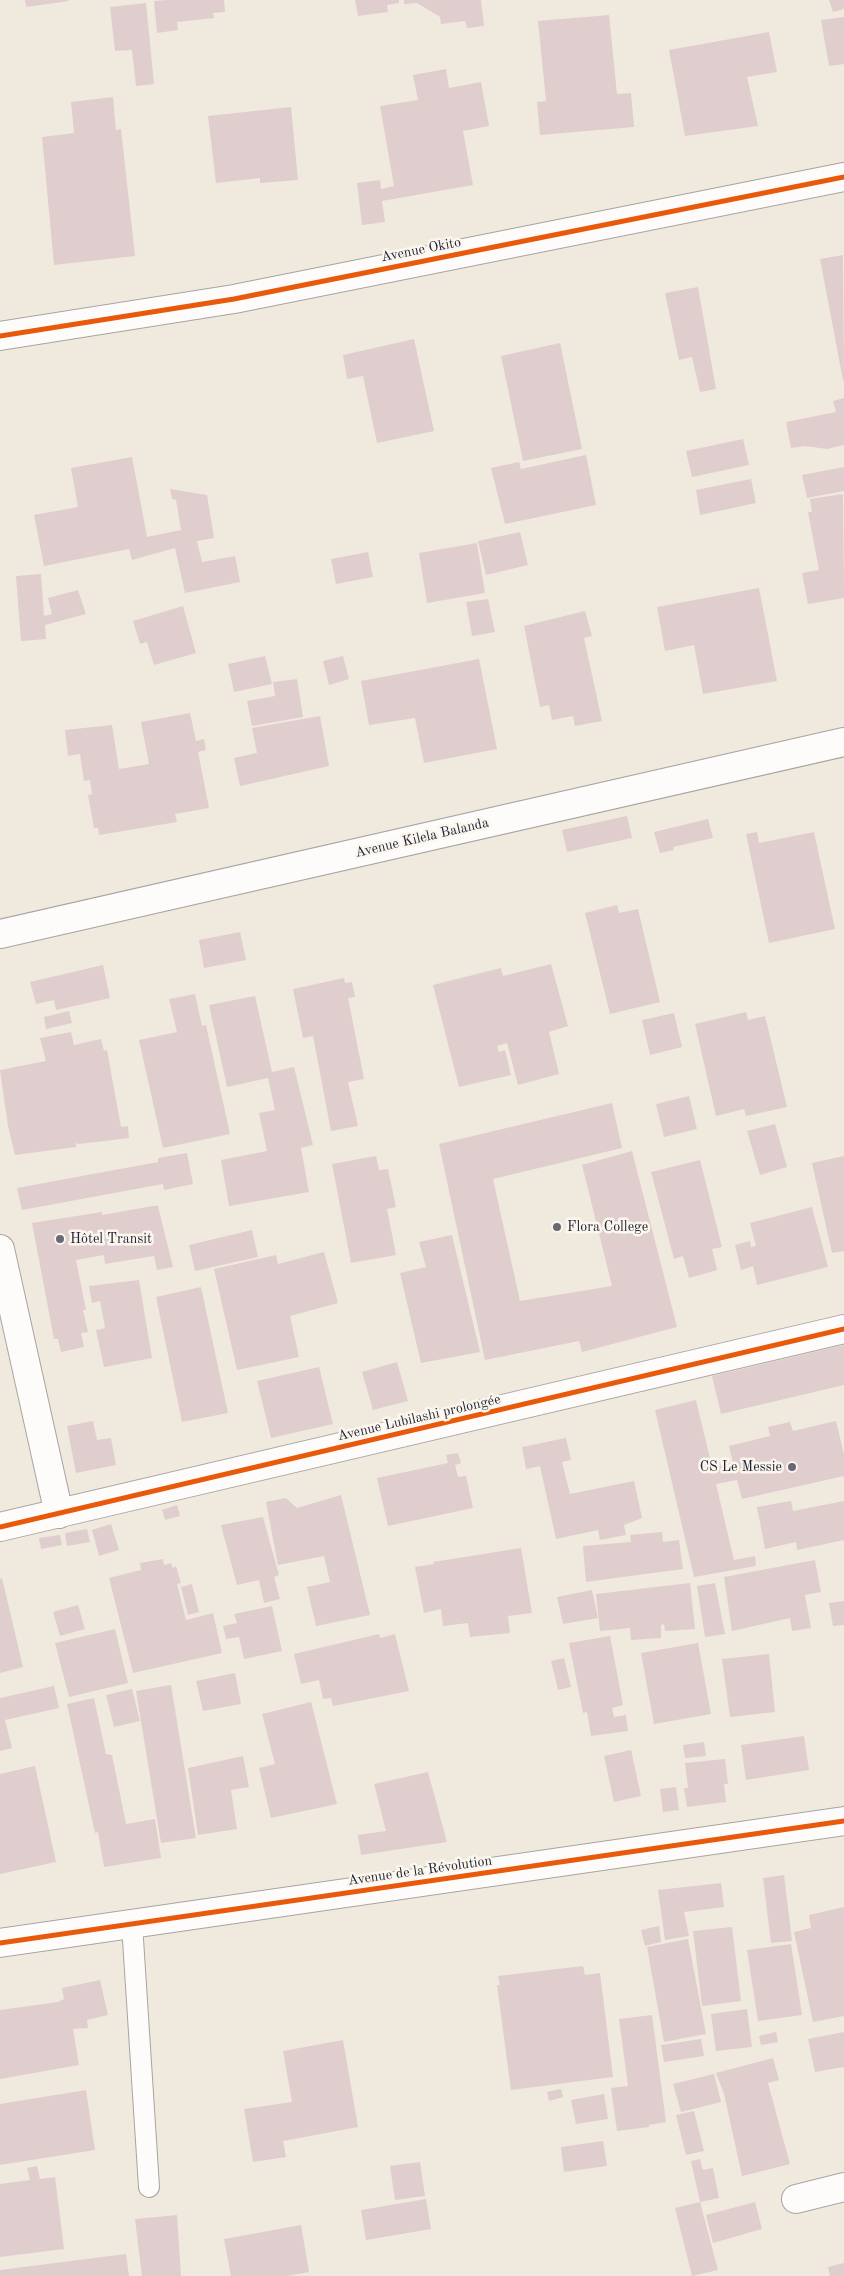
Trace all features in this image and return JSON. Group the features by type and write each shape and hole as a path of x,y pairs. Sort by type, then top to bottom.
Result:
{"street":[{"name":"Avenue Okito","path":"0,336 234,299 844,177"},
{"name":"Avenue Kilela Balanda","path":"0,934 844,742"},
{"path":"0,1249 59,1514"},
{"name":"Avenue Lubilashi prolongée","path":"0,1527 844,1329"},
{"name":"Avenue de la Révolution","path":"0,1944 844,1822"},
{"path":"796,2199 844,2188"}],"lane":[{"path":"132,1924 150,2187"}],"building":[{"path":"25,0 68,0 69,1 26,7"},
{"path":"224,0 225,12 213,13 214,18 177,22 178,30 157,33 154,1"},
{"path":"355,0 399,0 399,3 387,5 388,12 358,16"},
{"path":"404,0 481,0 484,26 467,28 465,21 441,24 440,17 417,3 404,4"},
{"path":"829,0 844,0 844,9 833,12"},
{"path":"146,3 154,84 136,86 132,50 115,51 110,7"},
{"path":"609,15 617,94 631,93 634,127 540,135 537,102 546,101 538,21"},
{"path":"844,17 844,64 829,66 821,20"},
{"path":"769,32 777,72 747,77 758,126 685,136 669,50"},
{"path":"446,69 449,88 481,82 489,126 463,131 473,185 382,201 385,222 362,225 357,183 380,180 381,189 394,186 380,106 418,100 413,75"},
{"path":"113,97 116,130 121,129 135,256 54,265 42,137 74,133 71,102"},
{"path":"291,107 298,180 260,183 260,178 216,183 208,116"},
{"path":"843,255 844,380 820,259"},
{"path":"698,287 716,389 700,392 692,357 679,360 665,293"},
{"path":"414,339 434,431 377,443 363,376 347,379 343,355"},
{"path":"560,343 582,449 523,461 501,356"},
{"path":"844,398 844,445 827,449 805,446 791,448 786,422 836,412 833,401"},
{"path":"743,439 749,465 692,477 686,451"},
{"path":"586,455 596,505 505,524 491,468 519,462 521,469"},
{"path":"132,457 147,537 181,530 176,500 172,499 170,489 207,495 214,538 197,541 202,562 235,556 240,582 185,593 175,548 132,560 129,549 44,566 34,515 78,507 71,468"},
{"path":"844,467 844,491 807,498 802,475"},
{"path":"751,479 756,503 700,515 696,490"},
{"path":"843,494 844,598 808,604 802,573 819,570 808,512 812,512 810,499"},
{"path":"520,532 528,565 486,575 478,541"},
{"path":"477,543 485,593 427,603 419,553"},
{"path":"368,552 373,577 336,584 331,559"},
{"path":"41,574 44,616 52,614 48,598 78,590 86,614 45,625 46,639 21,641 16,576"},
{"path":"759,588 777,681 703,694 694,645 665,651 657,607"},
{"path":"488,599 495,632 472,636 466,602"},
{"path":"183,606 196,653 154,665 147,642 140,644 133,621"},
{"path":"585,611 592,636 584,638 602,721 575,726 573,716 552,720 549,705 540,707 524,626"},
{"path":"265,656 272,684 234,692 228,664"},
{"path":"343,656 349,679 329,685 323,661"},
{"path":"479,659 497,749 424,763 415,718 369,725 361,681"},
{"path":"297,679 303,717 252,726 247,701 275,696 273,682"},
{"path":"190,713 196,741 204,739 206,750 198,752 209,808 175,814 177,822 99,835 98,828 94,828 88,795 92,794 90,780 84,781 80,754 68,756 65,730 112,725 119,769 149,764 141,722"},
{"path":"320,716 329,766 240,786 234,758 257,753 252,728"},
{"path":"627,816 632,838 567,852 562,830"},
{"path":"708,819 713,838 673,847 674,850 660,853 654,832"},
{"path":"757,832 759,843 814,832 835,929 769,943 746,834"},
{"path":"617,905 619,913 638,909 660,1002 610,1014 585,913"},
{"path":"240,932 246,960 204,968 199,940"},
{"path":"551,964 568,1026 549,1032 559,1074 518,1085 507,1043 497,1046 499,1052 505,1050 511,1075 459,1087 433,985 501,968 503,976"},
{"path":"103,965 110,998 56,1010 54,1000 36,1004 30,982"},
{"path":"344,978 345,983 352,982 355,997 348,998 364,1079 348,1082 358,1126 331,1131 313,1036 303,1038 293,989"},
{"path":"195,994 202,1026 206,1025 230,1134 163,1148 139,1040 177,1032 169,999"},
{"path":"255,996 272,1072 294,1067 313,1145 301,1148 309,1192 229,1206 221,1160 267,1151 259,1113 275,1110 268,1078 227,1087 209,1005"},
{"path":"69,1011 72,1023 46,1029 44,1017"},
{"path":"746,1012 748,1020 765,1016 787,1107 746,1116 744,1109 716,1116 695,1024"},
{"path":"674,1013 682,1047 650,1055 642,1020"},
{"path":"71,1032 74,1045 101,1039 104,1051 107,1050 121,1127 128,1126 129,1138 76,1143 76,1147 15,1155 8,1126 0,1070 46,1061 40,1038"},
{"path":"689,1096 697,1129 664,1137 656,1104"},
{"path":"612,1103 622,1148 493,1179 520,1301 612,1286 582,1165 632,1151 677,1327 582,1352 579,1341 485,1360 439,1144"},
{"path":"775,1124 787,1167 760,1175 747,1131"},
{"path":"187,1153 193,1184 164,1190 163,1184 22,1210 17,1188 158,1162 158,1158"},
{"path":"376,1156 379,1170 388,1169 396,1207 387,1209 396,1255 351,1263 332,1164"},
{"path":"844,1156 844,1251 832,1253 812,1163"},
{"path":"700,1160 722,1247 712,1249 717,1270 689,1278 683,1256 674,1259 651,1172"},
{"path":"158,1206 173,1267 157,1270 154,1256 105,1264 104,1255 76,1260 86,1310 83,1310 88,1332 81,1333 84,1347 61,1352 58,1339 54,1339 32,1223 102,1212 102,1215"},
{"path":"812,1207 828,1267 757,1285 753,1266 741,1270 735,1245 750,1241 751,1247 756,1246 750,1223"},
{"path":"252,1230 258,1257 195,1271 189,1245"},
{"path":"452,1235 480,1352 421,1363 400,1273 426,1267 419,1242"},
{"path":"324,1252 338,1303 290,1316 299,1357 237,1370 214,1269 276,1255 278,1264"},
{"path":"139,1280 152,1358 104,1367 96,1330 105,1328 100,1301 92,1303 89,1286"},
{"path":"201,1287 228,1413 182,1422 156,1297"},
{"path":"844,1345 844,1385 721,1414 712,1376"},
{"path":"397,1362 408,1401 373,1410 362,1372"},
{"path":"319,1367 333,1424 271,1438 257,1381"},
{"path":"696,1400 712,1467 733,1463 729,1446 770,1436 768,1427 790,1422 793,1431 836,1421 844,1454 844,1476 742,1499 737,1480 716,1484 734,1560 755,1556 756,1566 694,1577 655,1410"},
{"path":"93,1421 97,1440 111,1438 116,1465 76,1473 67,1426"},
{"path":"566,1438 571,1460 562,1462 570,1494 634,1481 642,1518 624,1525 626,1535 600,1540 598,1530 556,1539 540,1466 526,1469 522,1447"},
{"path":"458,1453 461,1463 455,1465 458,1477 466,1476 473,1508 388,1526 377,1478 448,1463 446,1455"},
{"path":"341,1495 370,1615 316,1626 307,1587 330,1582 324,1556 278,1565 266,1502 286,1498 297,1508"},
{"path":"791,1501 793,1511 844,1501 844,1540 797,1550 796,1542 765,1549 757,1507"},
{"path":"177,1505 180,1516 165,1520 162,1510"},
{"path":"263,1517 279,1575 274,1577 280,1599 264,1603 259,1580 237,1585 221,1525"},
{"path":"111,1524 119,1550 99,1556 92,1530"},
{"path":"87,1529 90,1542 67,1546 65,1533"},
{"path":"662,1532 663,1542 679,1540 683,1569 586,1582 583,1546 631,1542 630,1535"},
{"path":"60,1535 62,1545 41,1549 39,1538"},
{"path":"521,1548 532,1613 508,1616 510,1633 470,1637 468,1623 443,1626 441,1609 424,1613 415,1567 434,1564 433,1562"},
{"path":"163,1559 164,1565 171,1563 173,1568 176,1566 181,1583 177,1584 186,1620 213,1613 222,1653 133,1673 109,1578 141,1570 140,1563"},
{"path":"815,1560 821,1592 805,1595 811,1628 792,1631 790,1618 732,1631 724,1577"},
{"path":"2,1578 23,1667 0,1673 0,1579"},
{"path":"690,1583 695,1629 665,1631 664,1624 661,1625 661,1638 631,1640 630,1628 600,1631 596,1594"},
{"path":"715,1583 725,1634 705,1637 697,1586"},
{"path":"192,1584 199,1612 188,1615 181,1587"},
{"path":"592,1590 598,1618 563,1624 557,1597"},
{"path":"844,1601 844,1625 833,1626 829,1603"},
{"path":"78,1605 85,1629 60,1636 53,1612"},
{"path":"272,1606 282,1651 244,1659 239,1637 226,1639 223,1626 237,1623 234,1614"},
{"path":"115,1629 128,1683 69,1697 55,1643"},
{"path":"379,1634 380,1638 395,1634 409,1691 333,1706 331,1698 323,1699 319,1680 301,1684 294,1654"},
{"path":"610,1636 623,1705 612,1708 614,1717 626,1715 628,1731 591,1736 587,1712 583,1713 569,1643"},
{"path":"698,1643 711,1714 654,1724 641,1653"},
{"path":"769,1654 775,1712 730,1717 722,1659"},
{"path":"564,1658 571,1687 558,1690 551,1661"},
{"path":"235,1673 241,1704 203,1711 196,1681"},
{"path":"171,1685 196,1838 161,1843 136,1691"},
{"path":"54,1686 59,1708 5,1720 12,1748 0,1751 0,1698"},
{"path":"132,1689 140,1721 114,1727 106,1695"},
{"path":"94,1698 106,1754 112,1755 126,1824 155,1819 161,1858 104,1867 98,1832 95,1833 67,1704"},
{"path":"311,1702 337,1804 271,1818 259,1768 275,1764 262,1714"},
{"path":"804,1736 809,1770 746,1780 741,1745"},
{"path":"704,1742 706,1756 685,1758 683,1745"},
{"path":"631,1750 641,1796 614,1802 604,1756"},
{"path":"243,1756 249,1787 231,1790 237,1829 198,1835 188,1768"},
{"path":"725,1759 728,1784 724,1784 726,1802 687,1807 684,1788 688,1788 685,1763"},
{"path":"35,1766 56,1862 0,1874 0,1774"},
{"path":"428,1772 447,1842 361,1855 358,1835 386,1831 374,1784"},
{"path":"676,1787 679,1810 663,1812 660,1789"},
{"path":"784,1875 792,1941 771,1943 763,1878"},
{"path":"721,1883 724,1907 684,1912 689,1936 665,1940 658,1890"},
{"path":"844,1907 844,2016 813,2022 794,1932 811,1928 809,1915"},
{"path":"659,1926 661,1942 645,1946 641,1930"},
{"path":"732,1927 741,2001 702,2006 693,1931"},
{"path":"688,1939 706,2034 664,2042 647,1947"},
{"path":"791,1944 802,2015 758,2021 747,1950"},
{"path":"583,1966 585,1975 600,1973 613,2077 511,2090 497,1985 500,1985 498,1976"},
{"path":"100,1980 108,2015 87,2020 88,2028 73,2029 79,2065 0,2079 0,2010 58,2002 64,1999 62,1988"},
{"path":"747,2009 752,2047 716,2051 711,2014"},
{"path":"652,2015 666,2122 649,2125 649,2127 617,2131 611,2088 628,2086 619,2019"},
{"path":"776,2032 778,2042 761,2045 759,2036"},
{"path":"844,2032 844,2067 815,2072 808,2039"},
{"path":"701,2039 704,2056 664,2062 661,2045"},
{"path":"343,2040 358,2127 283,2141 286,2157 253,2162 244,2109 292,2102 283,2051"},
{"path":"773,2058 779,2080 768,2083 790,2164 742,2176 724,2094 716,2073"},
{"path":"714,2074 721,2102 681,2112 673,2084"},
{"path":"561,2089 563,2097 549,2101 547,2092"},
{"path":"86,2090 95,2150 0,2165 0,2104"},
{"path":"604,2094 608,2119 576,2124 571,2100"},
{"path":"694,2111 704,2151 686,2155 676,2115"},
{"path":"603,2141 607,2166 564,2172 561,2147"},
{"path":"700,2159 703,2170 713,2168 719,2198 700,2202 691,2161"},
{"path":"420,2162 425,2196 395,2200 390,2166"},
{"path":"37,2166 40,2179 55,2177 64,2249 0,2257 0,2184 30,2180 27,2168"},
{"path":"426,2199 431,2229 366,2240 361,2210"},
{"path":"700,2202 718,2270 692,2276 675,2208"},
{"path":"755,2202 762,2229 713,2243 706,2215"},
{"path":"177,2215 181,2276 142,2276 135,2219"},
{"path":"301,2225 309,2272 287,2276 231,2276 224,2239"},
{"path":"126,2254 129,2276 0,2276 0,2270"},
{"path":"844,2263 844,2276 830,2276 828,2267"}],"cycle path":[{"path":"0,336 234,299 844,177"},
{"path":"0,1527 844,1329"},
{"path":"0,1943 844,1821"}],"place":[{"name":"Flora College","path":"557,1227"},
{"name":"Hôtel Transit","path":"60,1239"},
{"name":"CS Le Messie","path":"792,1467"}]}
